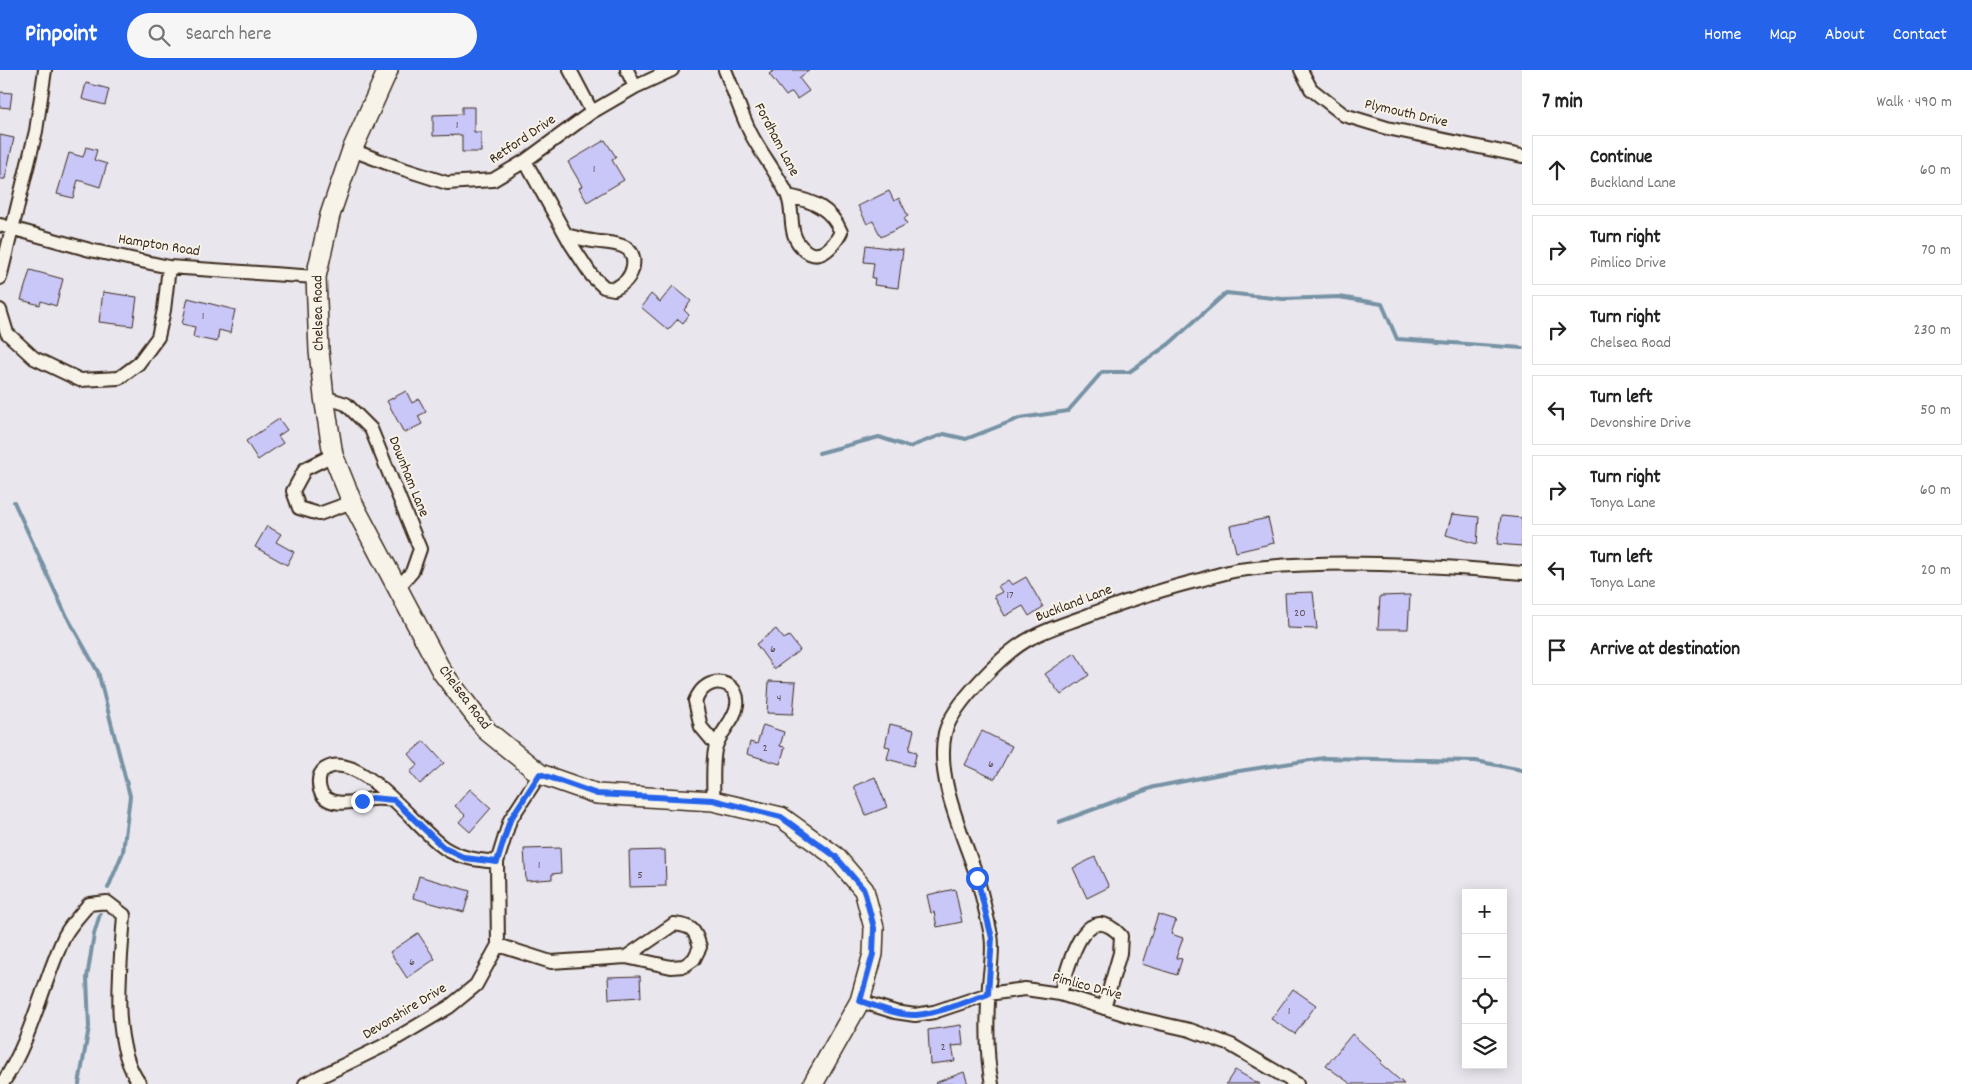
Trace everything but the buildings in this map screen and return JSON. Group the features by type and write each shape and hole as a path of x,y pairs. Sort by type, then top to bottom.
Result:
{"street":[{"path":"0,278 6,226 36,131 45,70"},
{"name":"Chelsea Road","path":"388,70 352,150 330,215 316,277 319,351 333,456 352,502 442,672 487,731 540,774 597,794 713,800 781,817 835,856 864,890 874,928 873,954 860,1001 813,1084"},
{"path":"570,70 592,112"},
{"path":"627,70 635,87"},
{"name":"Retford Drive","path":"352,150 447,183 493,180 524,162 592,112 635,87 672,70"},
{"name":"Fordham Lane","path":"725,70 751,134 788,196 792,231 799,244 808,252 820,254 833,247 841,232 836,219 820,207 804,199 788,196"},
{"name":"Plymouth Drive","path":"1302,70 1311,89 1344,115 1387,128 1522,156"},
{"path":"524,162 566,235 592,276 604,287 614,289 623,284 630,276 633,263 630,252 621,244 595,242 566,235"},
{"name":"Hampton Road","path":"6,226 90,250 169,266 316,277"},
{"path":"0,310 6,333 34,358 80,380 119,378 138,364 158,337 164,310 169,266"},
{"name":"Downham Lane","path":"324,397 346,404 371,429 420,549 412,572 397,589"},
{"path":"333,456 305,469 293,491 299,508 319,514 352,502"},
{"name":"Buckland Lane","path":"992,1084 989,1070 988,994 992,938 977,878 960,830 947,783 943,758 945,731 955,712 971,691 998,662 1029,638 1125,602 1175,586 1236,570 1291,565 1384,565 1522,573"},
{"path":"713,800 716,745 735,713 738,704 737,694 729,684 718,682 704,688 695,701 701,727 716,745"},
{"path":"394,800 373,798 342,803 330,801 321,792 318,781 322,771 331,766 345,765 361,774 394,800 444,848 465,858 497,862"},
{"path":"540,774 510,820 497,862 498,946 551,962 626,957 671,967 684,966 694,960 700,947 697,934 687,925 674,924 626,957"},
{"path":"2,1084 10,1072 32,1024 66,933 89,904 107,902 124,915 119,1025 132,1073 140,1084"},
{"path":"1060,994 1078,940 1088,928 1099,924 1111,926 1121,936 1120,953 1104,1008"},
{"name":"Devonshire Drive","path":"305,1084 385,1045 449,1008 476,985 498,946"},
{"name":"Pimlico Drive","path":"860,1001 895,1012 916,1015 934,1012 988,994 1025,989 1060,994 1104,1008 1190,1030 1231,1045 1297,1084"}],"waterway":[{"path":"819,453 879,437 909,447 944,434 966,439 1020,418 1068,411 1102,372 1129,372 1169,344 1226,293 1283,299 1339,297 1382,304 1397,339 1522,348"},
{"path":"14,502 65,613 98,672 130,796 123,852 108,888"},
{"path":"1059,822 1154,787 1226,773 1324,758 1476,761 1522,770"},
{"path":"79,1084 89,1027 87,978 94,934 100,914"}],"route":[{"path":"362,801 373,798 394,800 444,848 465,858 497,862 510,820 540,774 597,794 713,800 781,817 835,856 864,890 874,928 873,954 860,1001 895,1012 916,1015 934,1012 988,994 992,938 977,878"}]}
